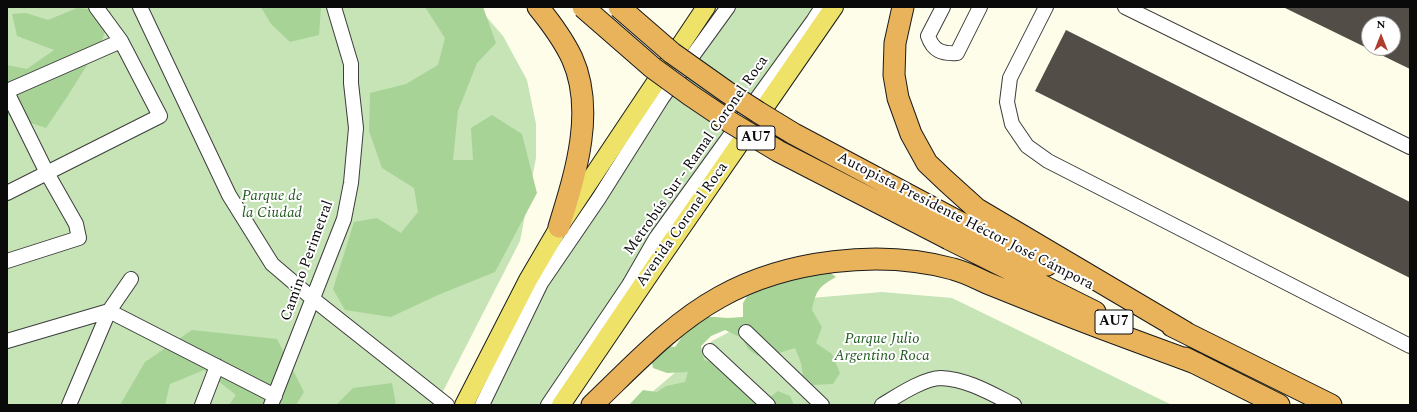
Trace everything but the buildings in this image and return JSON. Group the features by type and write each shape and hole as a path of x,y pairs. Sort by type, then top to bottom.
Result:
{"highway":[{"path":"538,7 559,34 572,59 580,81 583,111 579,148 570,190 559,227"},
{"name":"Autopista Presidente Héctor José Cámpora","path":"583,7 653,68 730,122 778,151 1185,332 1331,405"},
{"name":"Autopista Presidente Héctor José Cámpora","path":"619,7 672,53 727,92 794,134 954,230 1198,364 1279,405"},
{"path":"903,7 895,43 894,74 898,98 911,134 927,163 977,209 1185,332"},
{"path":"592,405 662,338 685,319 721,296 759,279 798,268 832,261 895,260 954,269 1094,325 1198,364"}],"main road":[{"path":"464,405 528,280 559,227 706,7"},
{"name":"Avenida Coronel Roca","path":"561,405 834,7"}],"street":[{"path":"7,193 160,116 121,41 96,7"},
{"path":"140,7 229,195 272,264 313,299 447,405"},
{"name":"Camino Perimetral","path":"273,400 344,218 351,183 356,128 351,83 351,64 334,7"},
{"path":"482,405 541,283 599,198 662,98 728,7"},
{"name":"Metrobús Sur - Ramal Coronel Roca","path":"548,405 629,285 656,238 822,7"},
{"path":"943,7 928,36 931,45 946,54 957,53 980,7"},
{"path":"1046,7 1010,78 1007,102 1012,124 1026,146 1048,160 1410,346"},
{"path":"1125,7 1410,147"},
{"path":"7,261 79,238 76,224 47,172 7,92 121,41"},
{"path":"70,405 110,312 131,279"},
{"path":"7,341 110,312 217,366 273,400"},
{"path":"746,332 822,405"},
{"path":"710,351 768,405"},
{"path":"202,405 217,366"},
{"path":"882,405 920,384 940,378 961,382 985,390 1014,405"}],"green space":[{"name":"Parque de la Ciudad","path":"7,7 478,7 503,36 527,80 536,124 536,158 520,241 436,405 7,405"},
{"path":"261,7 321,7 319,35 290,42 271,24"},
{"path":"425,7 483,7 496,43 477,63 458,111 453,160 473,160 471,128 492,115 522,134 537,193 495,272 438,295 391,317 345,310 333,289 354,222 377,218 401,233 418,212 414,188 382,168 369,131 370,93 406,84 438,65 445,38"},
{"path":"734,7 817,7 620,287 542,405 486,405 547,283 664,104"},
{"path":"77,8 111,11 102,41 67,97 46,128 7,115 7,65 27,69 54,50 17,36 12,14 26,13 48,20"},
{"path":"825,269 836,277 819,290 812,310 822,327 816,343 832,354 840,373 833,384 813,385 803,376 801,363 795,348 779,353 758,356 748,349 742,338 725,330 711,336 701,346 704,360 716,363 769,398 778,391 790,396 794,405 629,405 643,390 657,392 666,386 685,382 688,372 667,373 653,368 651,357 663,345 675,347 681,338 684,326 697,317 743,317 743,303 751,290"},
{"name":"Parque Julio Argentino Roca","path":"882,292 952,298 1172,405 637,405 712,341 758,317 811,298"},
{"path":"192,330 277,339 304,392 296,405 229,405 236,395 204,370 170,384 165,405 120,405 145,362"},
{"path":"392,383 396,405 336,405 353,388"}]}
